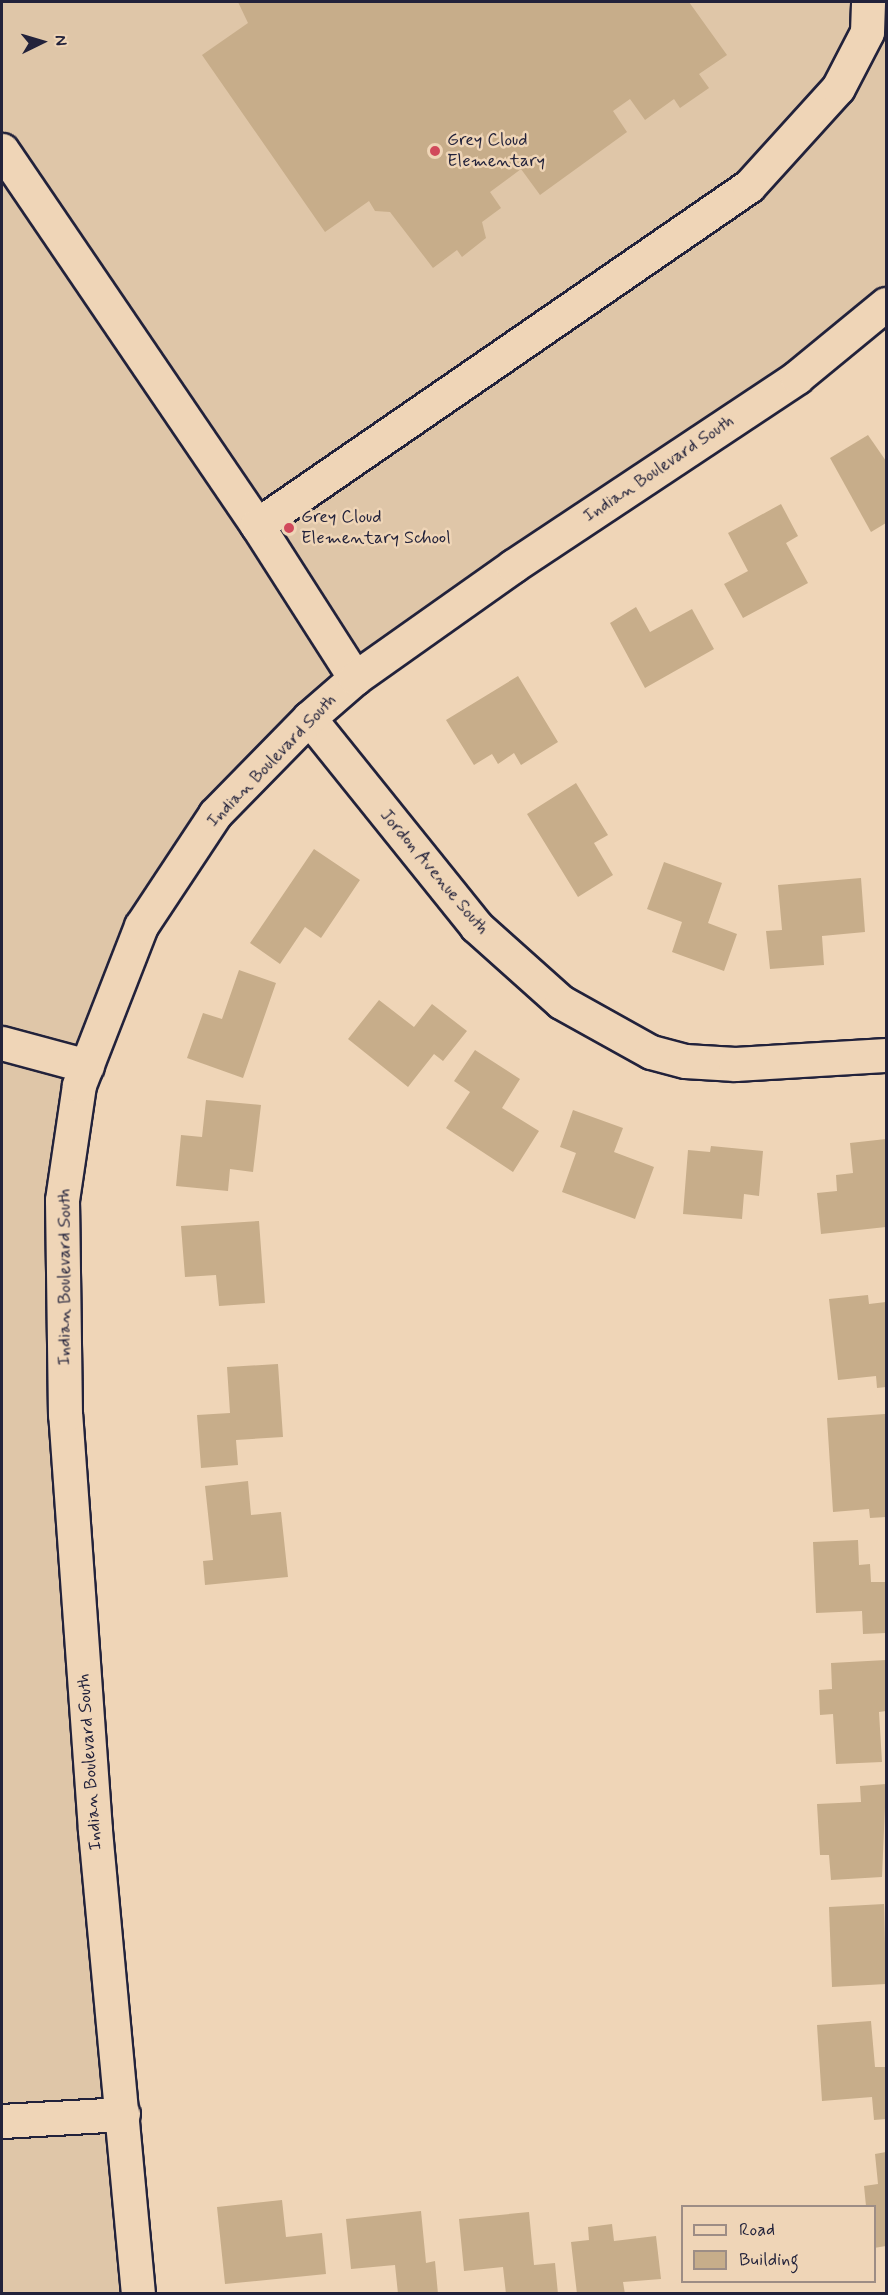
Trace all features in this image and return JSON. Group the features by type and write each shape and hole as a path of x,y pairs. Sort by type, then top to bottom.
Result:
{"street":[{"path":"257,525 749,186 838,88 867,32 868,2"},
{"path":"2,150 257,525 355,678"},
{"name":"Indian Boulevard South","path":"138,2294 95,1830 64,1415 62,1200 87,1066 141,926 215,814 309,718 355,678 797,377 886,304"},
{"name":"Jordon Avenue South","path":"309,718 476,926 561,1002 651,1052 685,1061 735,1064 886,1055"},
{"path":"2,1043 87,1066"},
{"path":"2,2121 123,2114"}],"shaded area":[{"name":"Grey Cloud Elementary School","path":"2,2 886,2 886,304 309,718 140,926 62,1200 138,2293 2,2294"}],"building":[{"name":"Grey Cloud Elementary","path":"238,2 689,2 727,55 699,74 709,88 680,108 674,99 645,120 630,99 613,111 627,132 540,195 521,169 490,192 501,208 482,222 486,238 462,257 457,250 433,268 390,212 375,211 369,201 325,232 202,55 248,23"},
{"path":"868,435 886,461 886,523 871,532 830,458"},
{"path":"781,504 798,536 786,543 808,583 743,618 724,584 748,571 728,533"},
{"path":"636,607 650,632 692,609 714,649 645,688 610,623"},
{"path":"518,676 558,742 521,765 514,753 498,764 492,754 474,765 446,720"},
{"path":"576,783 608,835 594,843 613,875 578,897 527,814"},
{"path":"314,849 360,880 321,938 305,927 280,964 250,943"},
{"path":"664,862 722,883 708,923 737,934 724,971 672,952 682,922 647,909"},
{"path":"861,878 865,932 822,936 824,965 770,969 766,931 782,930 778,885"},
{"path":"239,970 276,983 243,1078 187,1058 203,1013 222,1019"},
{"path":"379,1000 414,1027 432,1004 467,1031 443,1061 434,1054 408,1087 348,1039"},
{"path":"475,1050 520,1079 502,1108 539,1131 513,1172 446,1128 470,1092 454,1081"},
{"path":"206,1100 261,1105 253,1172 230,1169 228,1191 176,1186 181,1135 202,1137"},
{"path":"573,1110 623,1128 614,1152 654,1167 635,1219 562,1192 576,1153 560,1147"},
{"path":"886,1139 886,1227 821,1234 817,1193 837,1191 836,1175 853,1173 850,1143"},
{"path":"711,1146 763,1151 759,1196 744,1194 742,1219 683,1214 688,1150 710,1152"},
{"path":"259,1221 265,1303 219,1306 216,1275 185,1277 181,1226"},
{"path":"868,1295 869,1304 886,1302 886,1387 877,1388 876,1376 838,1380 829,1299"},
{"path":"278,1364 283,1437 236,1440 238,1465 201,1468 197,1415 230,1413 227,1367"},
{"path":"885,1414 886,1517 870,1518 869,1509 833,1512 827,1418"},
{"path":"248,1481 251,1515 281,1512 288,1577 205,1585 203,1561 213,1560 205,1486"},
{"path":"858,1540 859,1565 870,1564 871,1582 886,1582 886,1633 863,1634 862,1611 816,1613 813,1542"},
{"path":"886,1660 886,1711 879,1712 882,1762 836,1764 833,1714 820,1715 819,1690 832,1689 831,1663"},
{"path":"886,1784 882,1877 831,1880 829,1855 820,1855 817,1804 861,1802 860,1786"},
{"path":"884,1904 886,1984 832,1987 829,1907"},
{"path":"871,2021 875,2067 886,2067 886,2119 874,2120 872,2097 822,2101 817,2025"},
{"path":"886,2152 886,2246 876,2248 876,2205 866,2205 864,2186 878,2184 875,2154"},
{"path":"282,2200 286,2237 322,2233 326,2274 225,2284 217,2207"},
{"path":"421,2211 426,2263 435,2261 438,2294 398,2294 395,2265 351,2269 346,2219"},
{"path":"529,2212 534,2265 555,2263 558,2294 506,2294 503,2267 464,2271 459,2219"},
{"path":"612,2224 614,2241 656,2236 661,2279 623,2282 625,2294 577,2294 571,2242 589,2240 588,2227"}],"place":[{"name":"Grey Cloud Elementary","path":"435,151"},
{"name":"Grey Cloud Elementary School","path":"289,528"}]}
